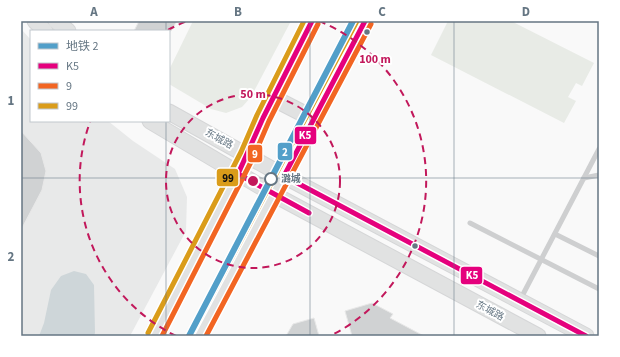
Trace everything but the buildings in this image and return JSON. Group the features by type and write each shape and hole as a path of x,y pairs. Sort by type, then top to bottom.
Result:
{"main road":[{"path":"35,21 44,30"},
{"path":"56,21 67,30"},
{"path":"154,336 238,174 263,118 312,21"},
{"path":"198,336 365,21"},
{"path":"273,98 314,118"},
{"name":"东城路","path":"170,113 284,176 586,336"},
{"name":"东城路","path":"152,122 273,194 538,336"}],"lane":[{"path":"519,301 599,149"},
{"path":"584,178 599,175"},
{"path":"470,223 599,289"},
{"path":"555,234 599,256"}],"shaded area":[{"path":"193,21 291,21 251,97 242,107 226,113 211,109 170,85 170,68"},
{"path":"448,21 511,21 594,63 582,86 576,83 568,97 576,101 564,123 431,55"},
{"path":"21,29 30,39 30,122 109,122 133,141 175,169 187,197 186,231 130,336 21,336"},
{"path":"74,271 86,274 94,285 94,336 39,336 44,323 51,290 61,276"}],"metro line":[{"name":"2","path":"189,336 353,21"}],"transit line":[{"name":"99","path":"148,333 241,152 257,115 304,21"},
{"name":"K5","path":"309,213 238,174 263,118 312,21"},
{"name":"99","path":"192,333 357,21"},
{"name":"K5","path":"365,21 284,176 586,336"},
{"name":"9","path":"162,336 253,158 269,121 318,24"},
{"name":"9","path":"206,336 371,24"}],"place":[{"name":"潞城","path":"271,179"}]}
